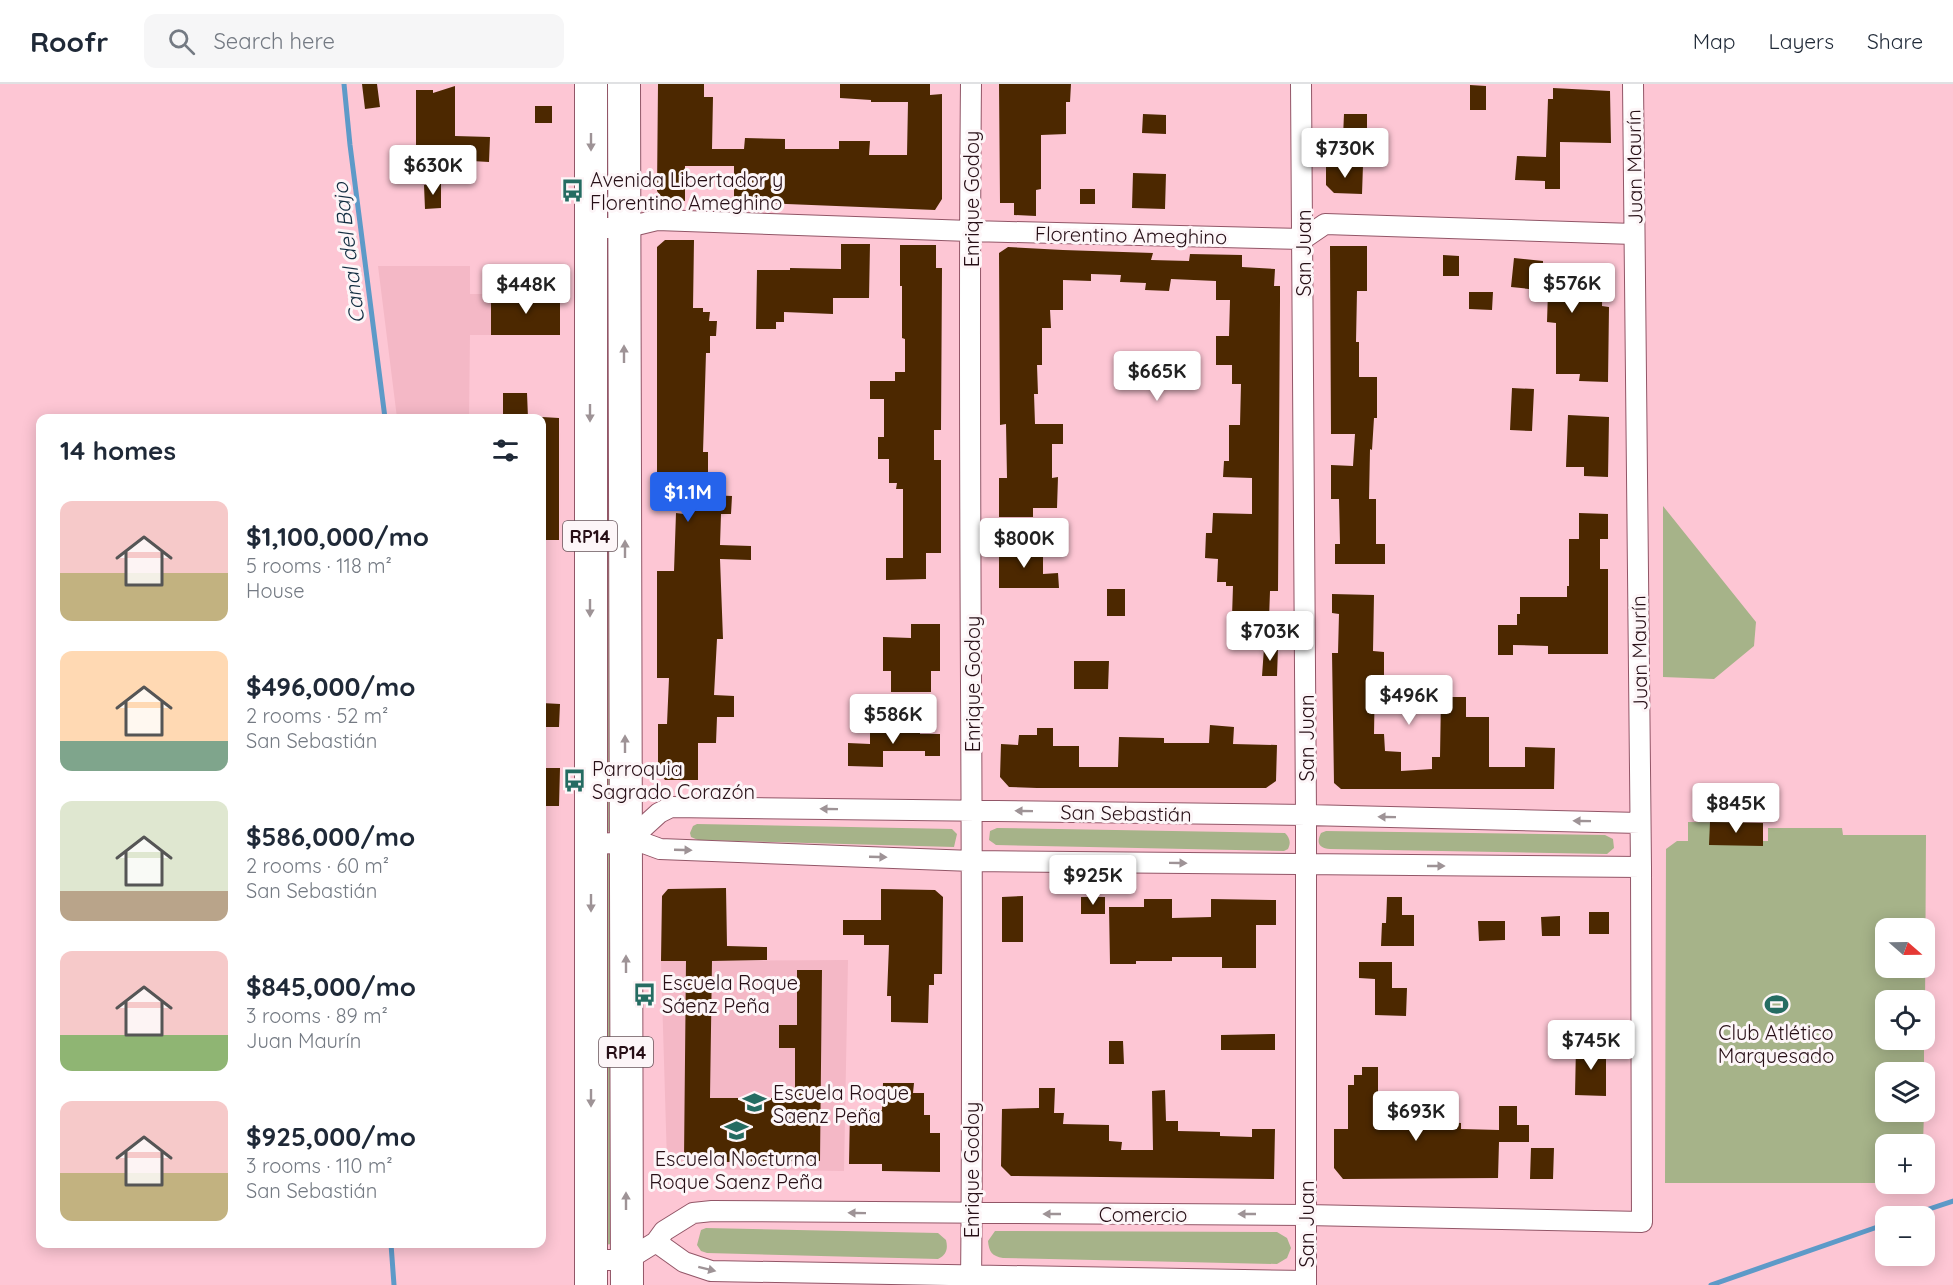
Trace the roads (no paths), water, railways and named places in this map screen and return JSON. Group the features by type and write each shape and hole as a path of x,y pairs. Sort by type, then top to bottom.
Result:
{"main road":[{"name":"RP14","path":"591,84 591,1272"},
{"name":"RP14","path":"624,84 627,1272"}],"street":[{"name":"Enrique Godoy","path":"971,84 973,811 971,1281"},
{"name":"San Juan","path":"1301,84 1306,815 1306,1283"},
{"name":"Juan Maurín","path":"1633,84 1641,867 1641,1222"},
{"name":"Florentino Ameghino","path":"591,228 624,228 657,220 1303,239"},
{"path":"1303,239 1325,224 1634,234"},
{"name":"San Sebastián","path":"626,844 659,813 671,807 1306,815 1640,823"},
{"path":"591,844 641,842 660,849 972,861 1641,867"},
{"name":"Comercio","path":"627,1272 664,1231 693,1213 712,1211 1306,1215 1641,1222"},
{"path":"656,1242 684,1262 711,1271 971,1281 1306,1283"},
{"path":"591,1272 627,1272"}],"waterway":[{"name":"Canal del Bajo","path":"344,84 384,414"},
{"path":"1935,1207 1953,1201"},
{"path":"1711,1285 1875,1228"},
{"name":"Canal del Bajo","path":"391,1248 394,1285"}],"place":[{"name":"Avenida Libertador y Florentino Ameghino","path":"572,190"},
{"name":"Parroquia Sagrado Corazón","path":"574,780"},
{"name":"Escuela Roque Sáenz Peña","path":"644,994"},
{"name":"Club Atlético Marquesado","path":"1776,1005"},
{"name":"Escuela Roque Saenz Peña","path":"755,1103"},
{"name":"Escuela Nocturna Roque Saenz Peña","path":"736,1130"}]}
